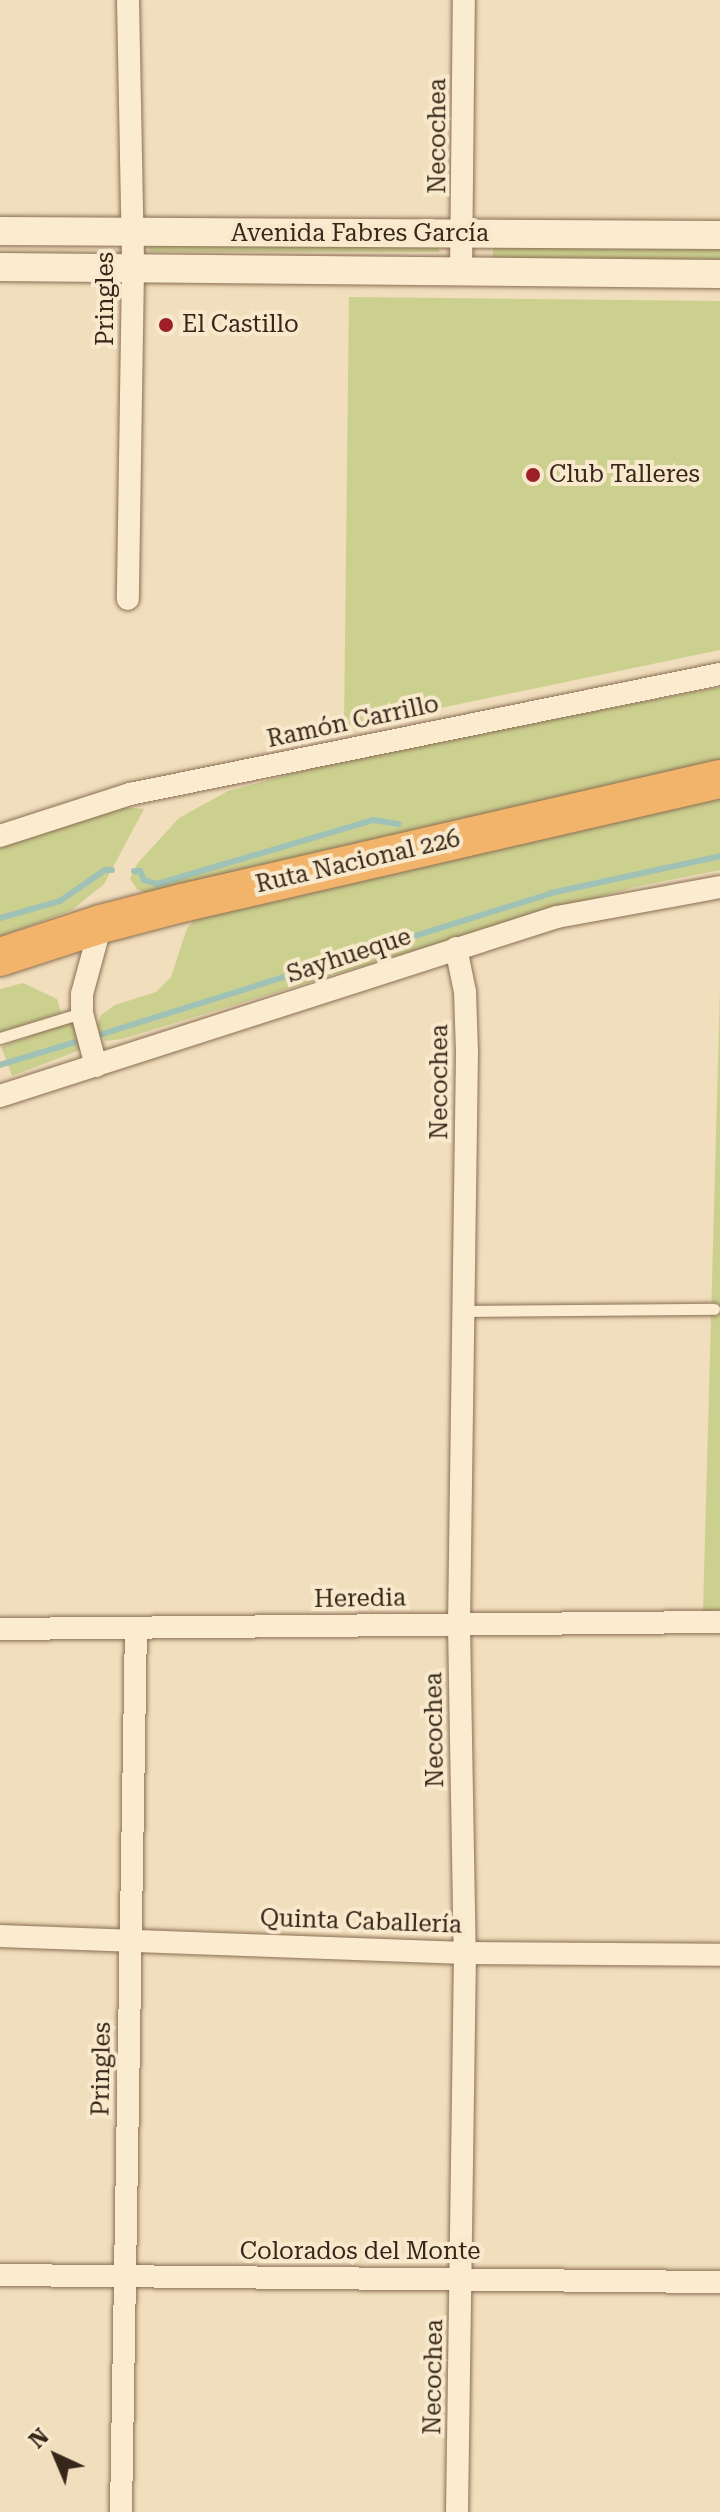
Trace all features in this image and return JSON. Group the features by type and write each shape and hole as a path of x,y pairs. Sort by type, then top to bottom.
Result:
{"highway":[{"name":"Ruta Nacional 226","path":"0,957 101,924 720,779"}],"street":[{"name":"Pringles","path":"128,0 133,269 128,599"},
{"name":"Necochea","path":"461,272 464,235 464,0"},
{"name":"Avenida Fabres García","path":"0,231 720,235"},
{"name":"Avenida Fabres García","path":"0,267 720,274"},
{"name":"Ramón Carrillo","path":"0,836 130,794 720,674"},
{"name":"Sayhueque","path":"0,1096 557,917 720,887"},
{"path":"96,1066 82,1013 82,994 101,924"},
{"name":"Necochea","path":"456,948 465,992 467,1052 459,1624 465,1953 457,2512"},
{"name":"Heredia","path":"0,1629 720,1622"},
{"name":"Pringles","path":"121,2512 136,1628"},
{"name":"Quinta Caballería","path":"0,1936 465,1953 720,1955"},
{"name":"Colorados del Monte","path":"0,2275 720,2282"}],"lane":[{"path":"0,1038 82,1013"},
{"path":"464,1311 714,1309"}],"green space":[{"path":"149,239 439,239 439,252 149,252"},
{"path":"493,248 720,248 720,261 493,261"},
{"name":"Club Talleres","path":"349,297 720,301 720,650 344,728"},
{"path":"720,687 720,770 148,894 137,889 130,879 137,864 179,818 228,791 343,760"},
{"path":"720,799 720,870 635,887 502,924 122,1039 105,1041 97,1026 101,1015 115,1005 156,992 171,977 187,928 199,916 509,841"},
{"path":"123,807 144,809 104,884 72,910 0,937 0,844"},
{"path":"23,983 57,999 61,1013 0,1032 0,989"},
{"path":"720,989 720,1610 703,1611"},
{"path":"74,1019 85,1048 12,1076 1,1047"}],"waterway":[{"path":"134,871 140,871 144,880 157,884 373,820 399,824"},
{"path":"99,1035 551,893 720,856"},
{"path":"0,918 60,901 105,870 112,870"},
{"path":"0,1065 79,1041"}],"place":[{"name":"El Castillo","path":"166,325"},
{"name":"Club Talleres","path":"533,475"}]}
